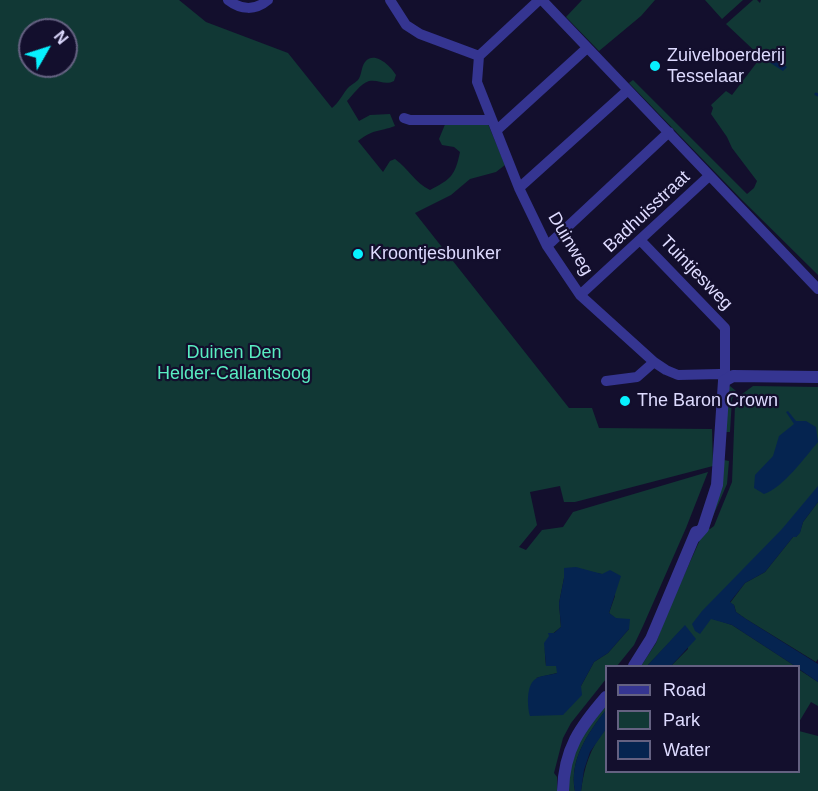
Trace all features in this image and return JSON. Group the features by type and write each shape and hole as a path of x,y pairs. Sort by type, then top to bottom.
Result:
{"street":[{"path":"228,0 240,7 253,8 268,0"},
{"path":"390,0 406,25 420,34 479,56 541,0"},
{"name":"Badhuisstraat","path":"541,0 818,289"},
{"path":"497,130 587,48"},
{"name":"Duinweg","path":"479,56 477,82 519,188 547,246 580,295 654,362 672,374 720,374 725,380"},
{"path":"519,188 628,90"},
{"path":"404,118 410,120 491,120"},
{"path":"547,246 669,132"},
{"name":"Badhuisstraat","path":"580,295 709,176"},
{"name":"Tuintjesweg","path":"641,241 724,328 725,380"},
{"path":"606,381 637,377 654,362"},
{"path":"635,665 651,639 695,537 704,528 717,485 722,386 725,380 733,376 818,377"},
{"path":"563,791 565,766 571,747 583,724 605,698"}],"green space":[{"name":"Duinen Den Helder-Callantsoog","path":"0,0 179,0 206,22 288,53 332,108 348,88 358,80 365,62 377,58 394,71 396,75 394,81 366,82 347,101 359,121 370,115 390,114 395,126 372,133 358,141 383,172 390,161 395,159 430,190 451,176 460,152 454,147 442,145 439,139 446,122 488,124 505,165 496,172 470,179 451,195 415,213 569,408 592,408 599,428 712,429 713,466 575,502 564,502 560,486 530,492 537,525 519,547 526,550 542,530 563,527 573,512 708,472 634,645 618,665 605,665 605,680 571,723 563,738 554,773 557,777 557,791 0,791","holes":["590,572 602,574 615,596 609,613 629,629 608,653 594,662 581,686 536,678 557,673 557,666 546,665 545,647 548,639 561,627 559,603 564,578"]},
{"path":"582,0 655,0 641,16 599,51 566,17"},
{"path":"705,0 743,0 722,19"},
{"path":"753,0 760,3 761,0 818,0 818,275 629,83 633,80 747,194 754,188 757,181 732,148 711,114 713,108 711,105 726,91 732,95 761,57 726,24"},
{"path":"730,386 736,391 732,399 730,432 725,432 728,389"},
{"path":"753,386 818,387 818,491 711,618 732,625 793,665 672,665 688,649 685,626 648,665 642,665 656,643 703,533 707,527 710,529 714,526 732,482 735,405 738,397"},
{"path":"724,460 729,461 727,484 710,523"},
{"path":"818,502 818,659 816,662 746,619 736,612 734,605 730,603 745,583 765,572 793,537 796,537 803,522"},
{"path":"800,670 818,682 818,706 811,702 800,720"},
{"path":"605,705 605,711 577,758 575,791 568,791 568,776 577,743"},
{"path":"605,730 605,773 800,773 800,731 818,736 818,791 581,791 589,758"}],"water":[{"path":"765,53 787,67 783,71 761,57"},
{"path":"788,411 796,421 806,421 816,427 818,442 786,479 764,494 754,488 755,475 773,456 779,436 794,424 786,412"},
{"path":"818,486 818,502 803,522 800,533 793,537 765,572 745,583 730,602 734,605 736,612 818,664 818,682 800,670 800,665 793,665 732,625 711,619 700,634 695,631 692,624 782,529"},
{"path":"576,567 602,574 610,570 621,576 609,613 616,618 630,619 629,629 608,653 594,662 581,686 582,695 563,715 530,716 528,701 533,681 539,677 557,673 556,666 546,666 544,643 549,636 548,633 554,633 561,627 559,603 564,568"},
{"path":"685,625 696,639 672,665 648,665"},
{"path":"605,711 605,730 590,752 581,791 575,791 577,758"}],"place":[{"name":"Zuivelboerderij Tesselaar","path":"655,66"},
{"name":"Kroontjesbunker","path":"358,254"},
{"name":"The Baron Crown","path":"625,401"}]}
